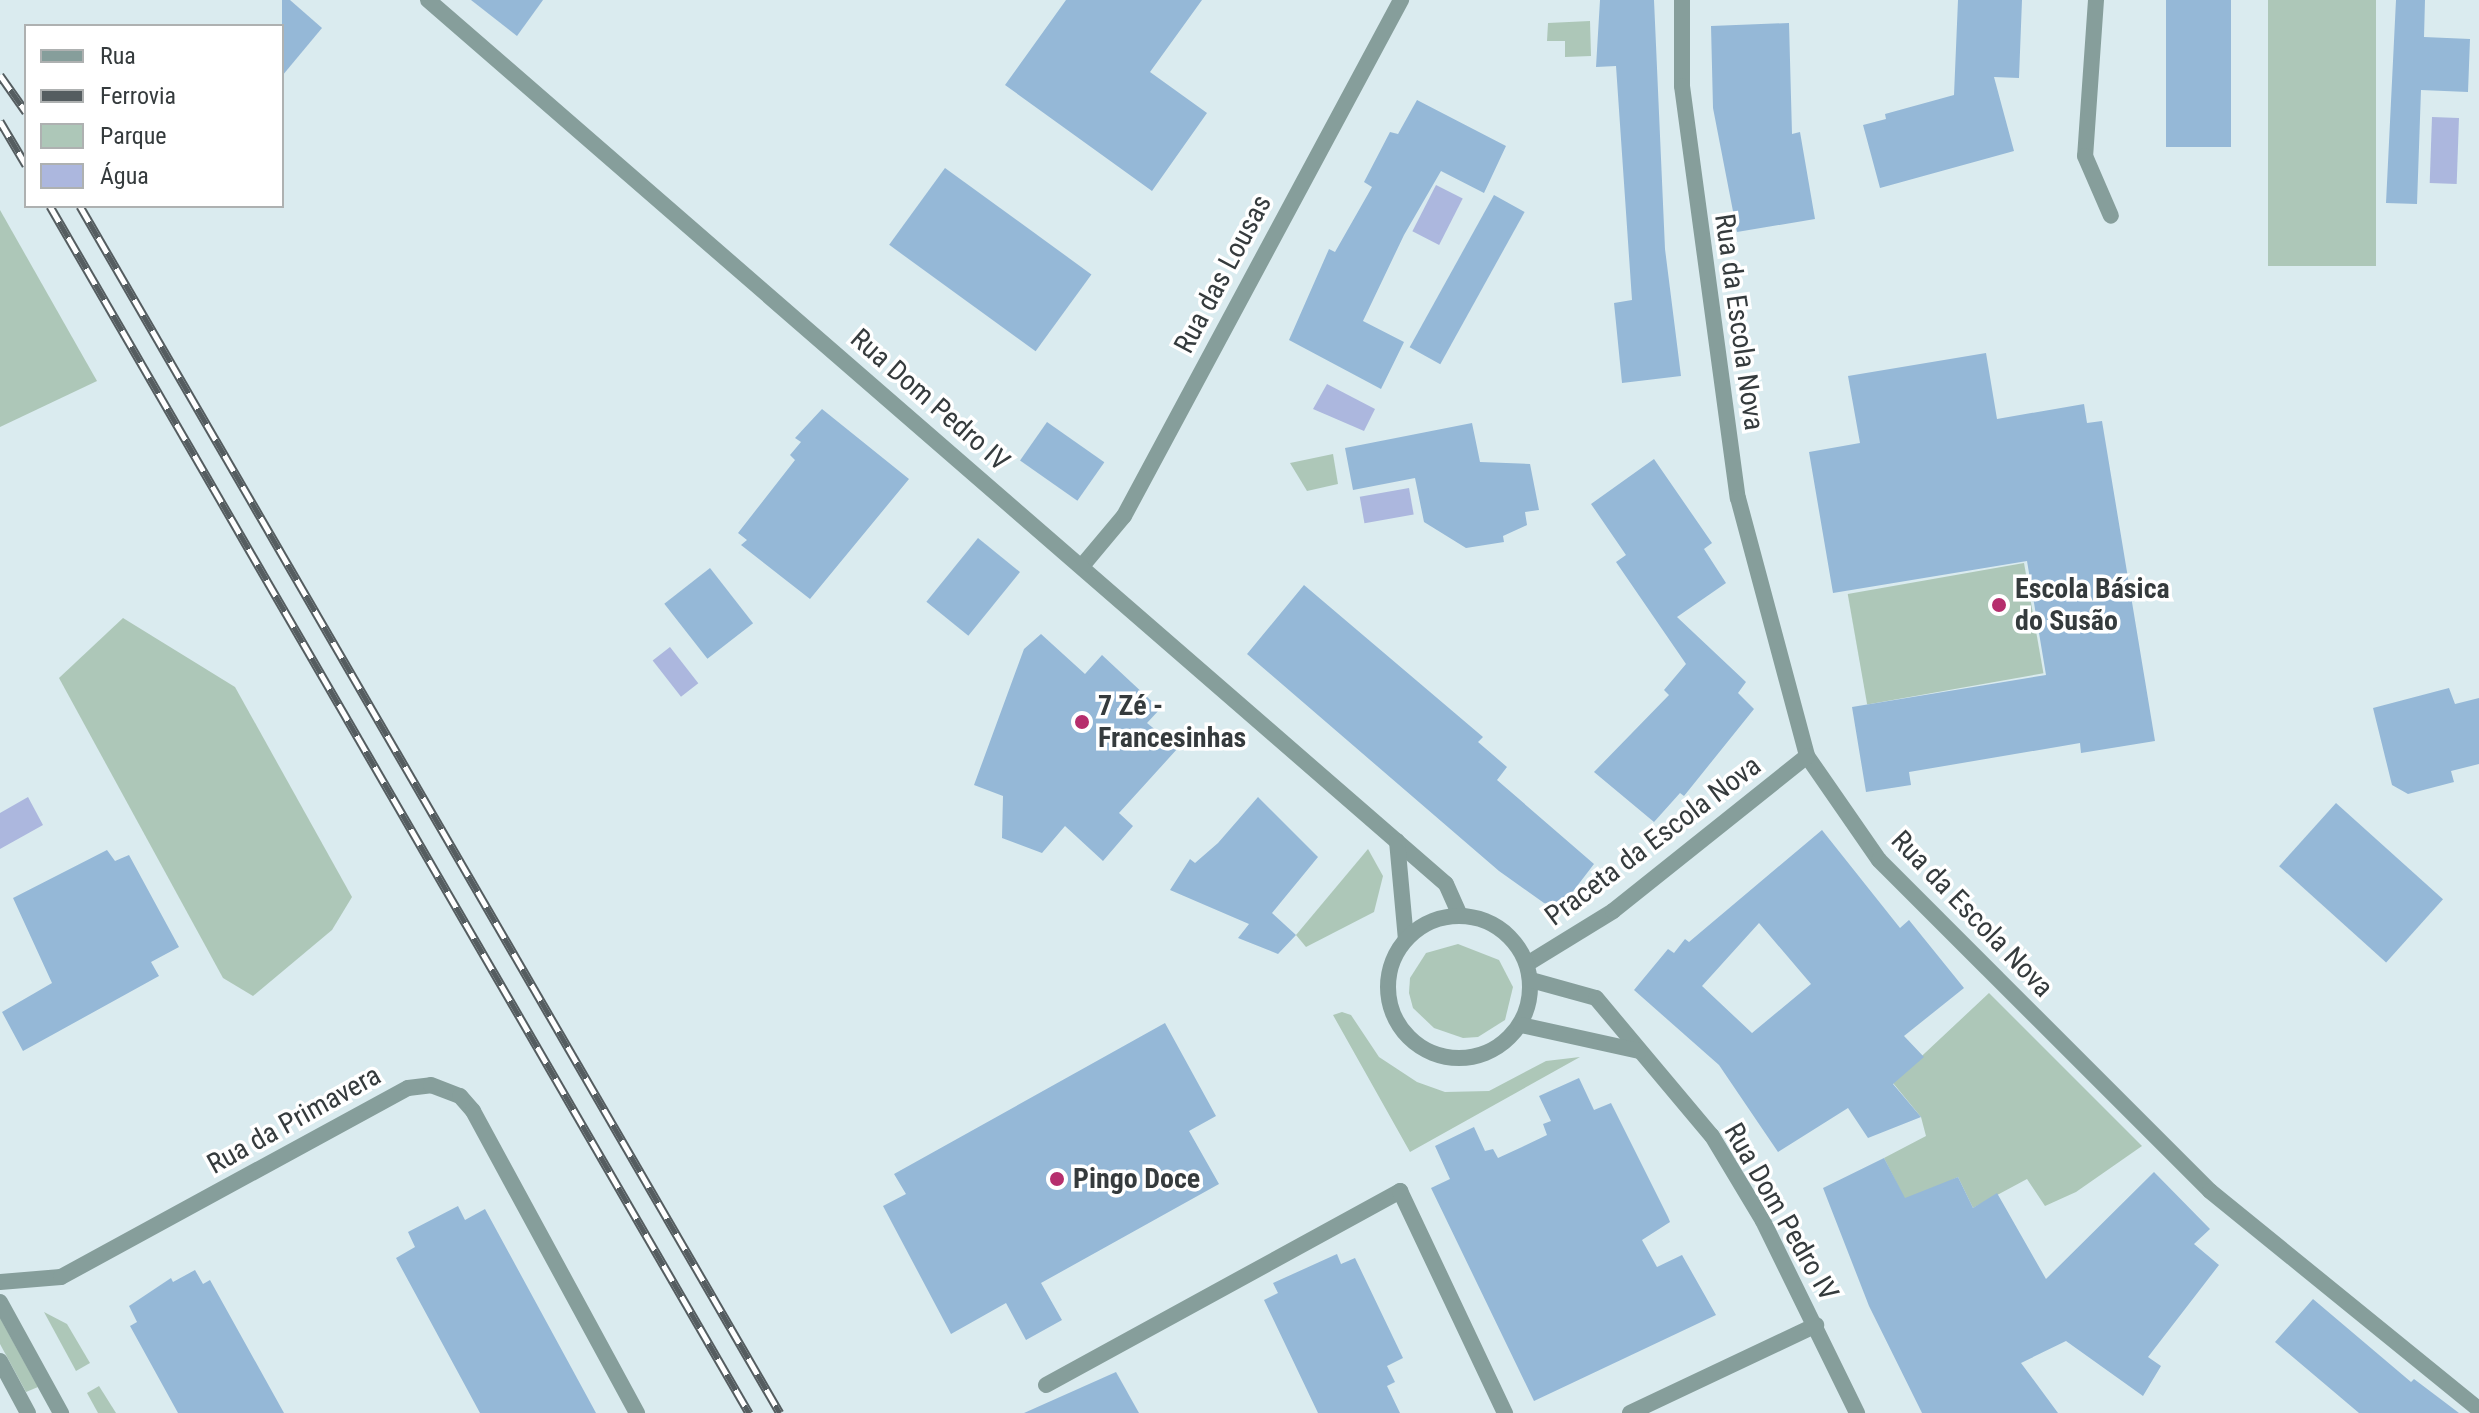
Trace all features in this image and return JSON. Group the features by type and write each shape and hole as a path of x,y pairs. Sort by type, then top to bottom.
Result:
{"street":[{"name":"Rua Dom Pedro IV","path":"428,0 1446,884 1460,916"},
{"name":"Rua das Lousas","path":"1082,566 1124,516 1401,0"},
{"name":"Rua da Escola Nova","path":"1682,0 1682,86 1738,498 1807,756 1879,860 2210,1191 2479,1410"},
{"path":"2096,0 2085,156 2111,216"},
{"name":"Praceta da Escola Nova","path":"1529,972 1613,911 1807,756"},
{"path":"1397,841 1406,939"},
{"path":"1460,916 1504,931 1529,972 1521,1025 1506,1042 1488,1054 1444,1057 1406,1036 1394,1018 1387,979 1406,939 1422,926 1460,916"},
{"name":"Rua Dom Pedro IV","path":"1529,972 1596,998 1712,1136 1816,1325 1857,1413"},
{"path":"1521,1025 1639,1051"},
{"name":"Rua da Primavera","path":"0,1282 61,1277 408,1088 431,1085 460,1096 473,1111 637,1413"},
{"path":"1046,1385 1400,1191 1505,1413"},
{"path":"0,1302 61,1413"},
{"path":"1630,1413 1816,1325"},
{"path":"0,1361 4,1376 28,1413"}],"green space":[{"path":"2268,0 2376,0 2376,266 2268,266"},
{"path":"1590,21 1591,56 1565,57 1565,41 1547,41 1548,23"},
{"path":"0,210 97,381 0,427"},
{"path":"1333,454 1338,484 1307,491 1290,463"},
{"path":"2024,563 2043,673 1867,704 1848,594"},
{"path":"123,618 235,687 352,897 332,930 253,996 223,978 59,678"},
{"path":"1368,849 1383,876 1374,912 1306,947 1296,935"},
{"path":"1458,944 1499,960 1513,987 1505,1020 1478,1037 1463,1038 1434,1028 1413,1008 1409,993 1410,978 1426,953"},
{"path":"1989,993 2142,1146 2076,1192 2045,1206 2027,1179 1973,1208 1958,1177 1906,1202 1884,1158 1926,1136 1921,1117 1893,1083"},
{"path":"1342,1012 1351,1015 1379,1057 1417,1082 1445,1092 1489,1091 1546,1061 1580,1057 1410,1152 1333,1015"},
{"path":"44,1312 67,1324 90,1363 76,1371"},
{"path":"0,1318 38,1387 26,1392 0,1344"},
{"path":"99,1386 116,1413 98,1413 87,1393"}],"water":[{"path":"2432,117 2459,118 2457,184 2430,183"},
{"path":"1436,185 1463,199 1439,245 1412,231"},
{"path":"1327,384 1375,409 1364,431 1313,409"},
{"path":"1409,488 1414,515 1364,523 1360,497"},
{"path":"670,647 698,683 681,697 653,661"},
{"path":"28,797 43,825 0,849 0,813"}],"building":[{"path":"282,0 290,0 322,28 284,74 284,24"},
{"path":"471,0 543,0 517,36"},
{"path":"1066,0 1202,0 1150,72 1207,113 1152,191 1005,85"},
{"path":"1600,0 1654,0 1665,249 1681,376 1622,383 1614,303 1632,300 1616,66 1596,67"},
{"path":"1958,0 2022,0 2019,78 1994,77 2014,151 1880,188 1863,125 1886,119 1885,114 1954,95"},
{"path":"2166,0 2231,0 2231,147 2166,147"},
{"path":"2396,0 2425,0 2424,37 2470,39 2468,92 2421,90 2417,204 2386,203"},
{"path":"1789,23 1792,134 1800,132 1815,219 1737,232 1713,108 1711,26"},
{"path":"1417,100 1506,146 1484,193 1441,171 1404,235 1363,321 1404,342 1381,389 1289,340 1329,249 1335,252 1372,187 1364,182 1390,132 1398,134"},
{"path":"945,168 1091,274 1036,351 889,245"},
{"path":"1494,195 1525,212 1440,364 1410,347"},
{"path":"1986,353 1997,419 2084,404 2087,423 2102,421 2155,741 2081,753 2080,743 1909,772 1911,785 1866,792 1852,707 2046,675 2027,561 1833,593 1809,452 1860,443 1848,376"},
{"path":"822,409 909,479 810,599 741,545 747,540 738,533 795,460 790,455 801,442 795,438"},
{"path":"1047,422 1104,462 1077,501 1020,461"},
{"path":"1472,423 1480,462 1530,464 1539,510 1525,512 1527,525 1503,536 1504,542 1466,548 1424,522 1415,478 1353,490 1345,448"},
{"path":"1654,459 1712,543 1704,549 1726,583 1677,617 1746,682 1738,693 1754,709 1684,796 1680,793 1654,822 1594,772 1669,695 1664,690 1686,664 1616,562 1626,555 1591,504"},
{"path":"978,538 1020,572 968,636 926,602"},
{"path":"710,568 753,623 707,659 664,604"},
{"path":"1304,585 1483,737 1478,742 1507,767 1497,780 1594,864 1561,907 1544,903 1499,871 1247,654"},
{"path":"1041,634 1085,674 1102,655 1160,709 1147,723 1178,748 1119,813 1133,826 1103,861 1065,826 1042,853 1002,838 1003,796 974,785 1024,649"},
{"path":"2449,688 2455,704 2479,698 2479,764 2451,771 2454,782 2408,794 2392,785 2373,708"},
{"path":"1258,797 1318,857 1272,913 1296,935 1278,954 1238,938 1249,924 1170,890 1190,859 1195,863 1218,843"},
{"path":"2336,803 2443,899 2386,963 2279,866"},
{"path":"1822,830 1900,928 1909,920 1964,988 1904,1036 1924,1057 1893,1084 1921,1117 1868,1138 1848,1108 1778,1152 1719,1065 1634,990 1668,949 1674,953 1685,939 1689,942","holes":["1759,923 1811,984 1752,1033 1702,986"]},
{"path":"107,850 115,861 129,855 179,947 151,962 159,976 23,1051 2,1012 52,983 13,898"},
{"name":"Pingo Doce","path":"1165,1023 1216,1116 1189,1131 1219,1184 1041,1283 1062,1320 1026,1340 1006,1303 951,1334 883,1206 906,1194 894,1174"},
{"path":"1579,1078 1594,1110 1611,1103 1668,1217 1670,1222 1642,1240 1657,1267 1682,1255 1716,1315 1534,1401 1431,1188 1450,1179 1435,1146 1474,1127 1485,1151 1493,1149 1498,1158 1522,1147 1547,1135 1543,1124 1551,1121 1539,1096"},
{"path":"1884,1158 1905,1198 1958,1177 1973,1208 1997,1193 2046,1279 2154,1172 2210,1229 2194,1244 2219,1265 2148,1357 2161,1366 2143,1396 2066,1341 2021,1363 2058,1413 1922,1413 1869,1306 1823,1188"},
{"path":"458,1206 465,1220 485,1209 596,1413 480,1413 396,1258 415,1247 408,1232"},
{"path":"1337,1254 1341,1264 1355,1258 1403,1358 1387,1366 1395,1382 1387,1386 1400,1413 1318,1413 1264,1300 1278,1293 1273,1283"},
{"path":"195,1270 203,1284 210,1280 284,1413 178,1413 130,1326 137,1322 129,1306 171,1278 173,1282"},
{"path":"2313,1299 2411,1382 2414,1379 2459,1413 2359,1413 2275,1342"},
{"path":"1116,1372 1139,1413 1024,1413"}],"railway":[{"path":"0,75 24,109"},
{"path":"0,121 24,162"},
{"path":"51,208 749,1413"},
{"path":"81,208 780,1413"}],"place":[{"name":"Escola Básica do Susão","path":"1999,605"},
{"name":"7 Zé - Francesinhas","path":"1082,722"},
{"name":"Pingo Doce","path":"1057,1179"}]}
